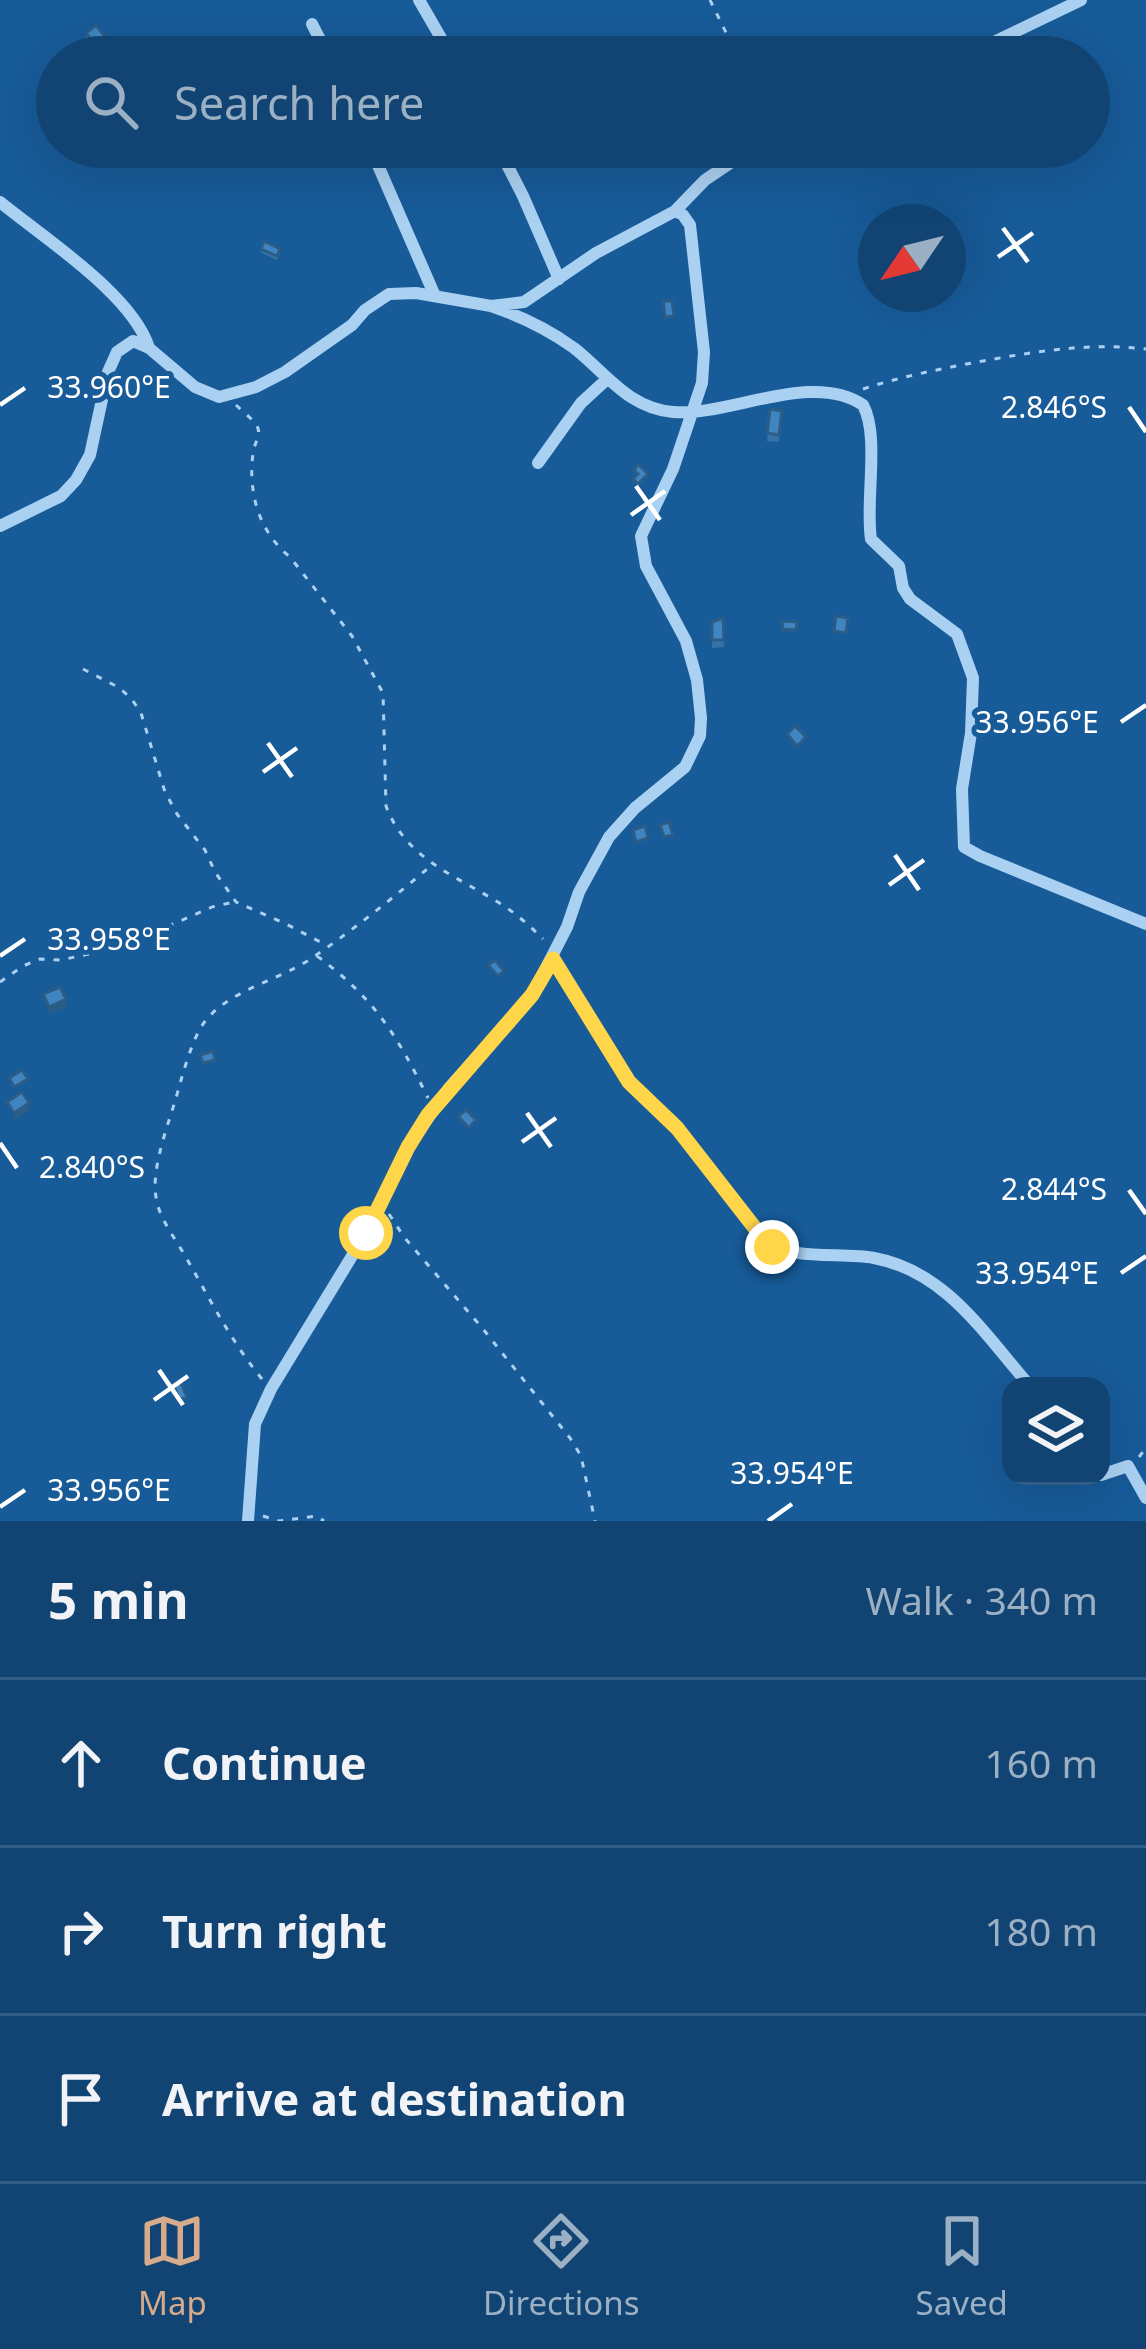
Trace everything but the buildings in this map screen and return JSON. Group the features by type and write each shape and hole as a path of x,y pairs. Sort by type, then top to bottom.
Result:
{"street":[{"path":"419,0 440,36"},
{"path":"1006,36 1081,0"},
{"path":"312,24 318,36"},
{"path":"379,168 435,296"},
{"path":"509,168 559,279"},
{"path":"491,306 524,302 596,253 675,212 704,180 722,168"},
{"path":"0,202 133,314 149,348"},
{"path":"248,1517 256,1424 271,1390 366,1233 408,1147 433,1109 532,995 555,955 578,892 609,837 685,766 700,736 698,680 686,641 646,566 641,536 673,470 702,383 704,352 690,225 675,212"},
{"path":"0,526 61,496 76,480 91,455 108,372 117,352 134,341 195,386 219,397 256,387 285,372 388,294 435,296 517,315 574,348 606,380 641,404 668,412 694,412 771,395 844,395 863,405 870,422 872,542 898,566 910,599 957,634 973,677 962,789 964,847 1146,924"},
{"path":"538,463 581,403 606,380"},
{"path":"555,955 629,1082 677,1128 765,1241 783,1252 876,1258 901,1265 951,1294 1022,1377"},
{"path":"1110,1472 1128,1466 1146,1498"}],"path":[{"path":"710,0 728,36"},
{"path":"844,395 940,369 1031,352 1095,345 1146,349"},
{"path":"226,395 257,426 253,497 261,520 352,636 383,693 386,806 392,824 400,837 454,878 507,908 555,955"},
{"path":"83,669 118,687 141,713 165,792 236,902 328,946"},
{"path":"271,1390 243,1356 162,1220 156,1200 155,1184 183,1072 204,1022 237,996 316,955 434,863"},
{"path":"0,982 40,959 61,960 121,947 212,907 236,902"},
{"path":"316,955 387,1022 433,1109"},
{"path":"384,1195 388,1214 404,1238 570,1438 581,1456 595,1521"},
{"path":"248,1517 279,1521 316,1516 324,1521"}],"route":[{"path":"366,1233 428,1115 532,995 553,959 629,1082 677,1128 772,1247"}]}
